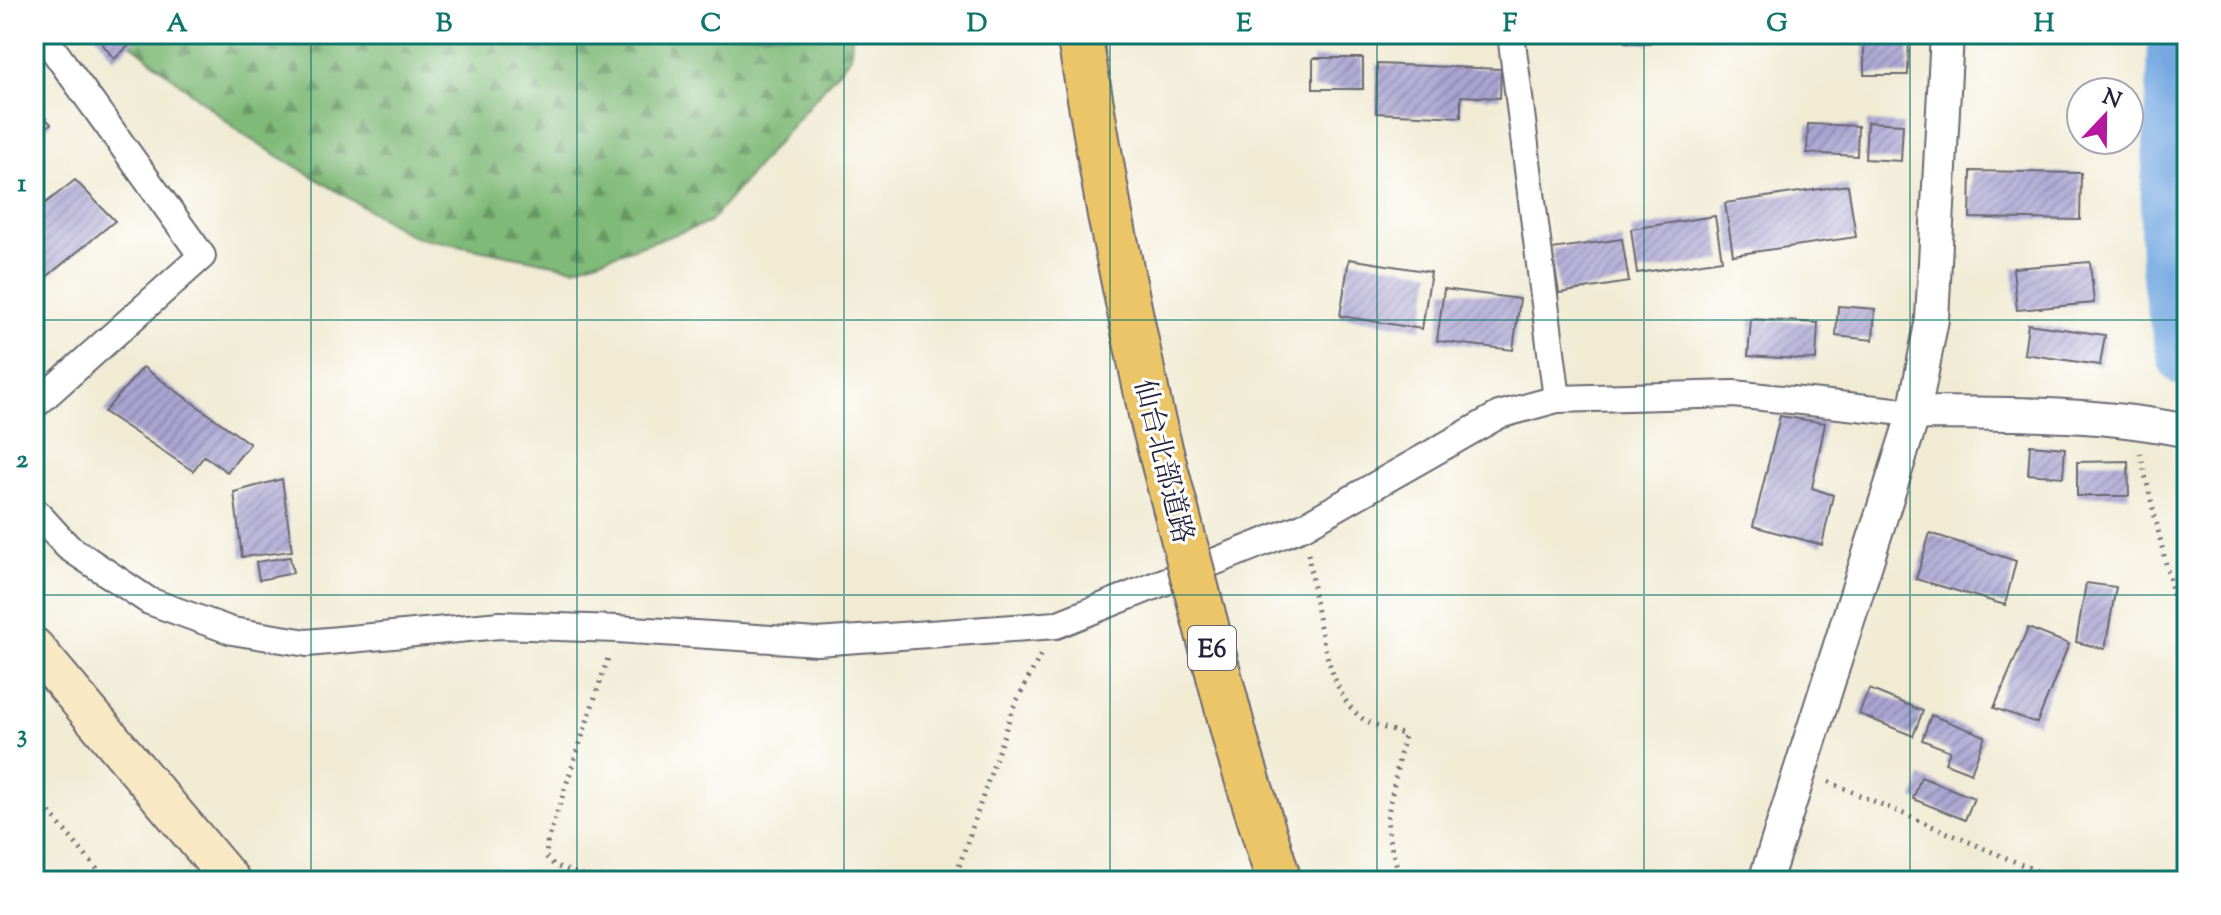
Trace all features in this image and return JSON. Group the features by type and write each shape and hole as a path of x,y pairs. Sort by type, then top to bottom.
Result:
{"highway":[{"name":"仙台北部道路","path":"1079,34 1110,215 1151,414 1238,749 1279,881"}],"main road":[{"path":"34,647 231,881"}],"street":[{"path":"34,406 202,256 42,34"},
{"path":"1511,34 1557,399"},
{"path":"1765,881 1914,413 1932,319 1947,34"},
{"path":"34,510 68,547 149,601 232,631 307,643 500,625 817,642 1056,625 1304,526 1499,415 1557,399 1734,394 1914,413 2137,421 2187,431"}],"path":[{"path":"2137,421 2159,540 2180,624 2187,638"},
{"path":"1304,526 1323,647 1342,693 1358,716 1404,735 1387,818 1389,839 1401,881"},
{"path":"954,881 1013,708 1056,625"},
{"path":"598,881 555,866 546,857 547,843 617,629"},
{"path":"1802,771 2060,881"},
{"path":"34,794 107,881"}],"green space":[{"path":"119,34 852,34 851,56 709,223 574,268 412,236 245,136"}],"building":[{"path":"95,34 142,34 114,59"},
{"path":"1626,34 1651,34 1650,44 1626,42"},
{"path":"1864,34 1909,34 1908,75 1864,75"},
{"path":"1313,58 1363,58 1363,89 1313,89"},
{"path":"1377,64 1501,69 1500,98 1461,96 1461,117 1376,113"},
{"path":"34,106 51,124 34,138"},
{"path":"1867,122 1903,124 1901,161 1865,159"},
{"path":"1808,124 1858,126 1857,156 1807,153"},
{"path":"1971,171 2081,173 2080,220 1970,218"},
{"path":"75,180 115,221 44,279 34,267 34,212"},
{"path":"1848,185 1856,237 1733,255 1725,203"},
{"path":"1715,216 1722,260 1637,273 1631,229"},
{"path":"1622,239 1629,282 1559,293 1552,249"},
{"path":"1349,259 1431,272 1422,329 1340,316"},
{"path":"2090,262 2094,303 2017,310 2013,268"},
{"path":"1444,289 1520,299 1513,350 1437,341"},
{"path":"1838,306 1875,309 1873,340 1836,336"},
{"path":"1751,319 1818,323 1816,360 1748,356"},
{"path":"2028,324 2105,335 2100,365 2024,354"},
{"path":"143,367 250,444 227,472 204,456 193,471 104,412"},
{"path":"1780,416 1825,423 1812,488 1833,495 1822,545 1753,526"},
{"path":"2030,445 2065,448 2063,477 2028,474"},
{"path":"2128,461 2129,496 2077,496 2077,462"},
{"path":"282,479 292,551 242,557 234,492"},
{"path":"1930,533 2016,561 2005,605 1916,579"},
{"path":"290,557 293,573 259,580 256,562"},
{"path":"2086,583 2116,587 2105,649 2076,642"},
{"path":"2028,628 2069,644 2037,723 1994,708"},
{"path":"1869,689 1923,711 1913,736 1859,714"},
{"path":"1931,715 1985,736 1971,773 1945,763 1950,751 1922,740"},
{"path":"1921,777 1974,798 1965,820 1913,799"}],"waterway":[{"path":"2177,34 2169,204 2170,261 2187,358"}]}
